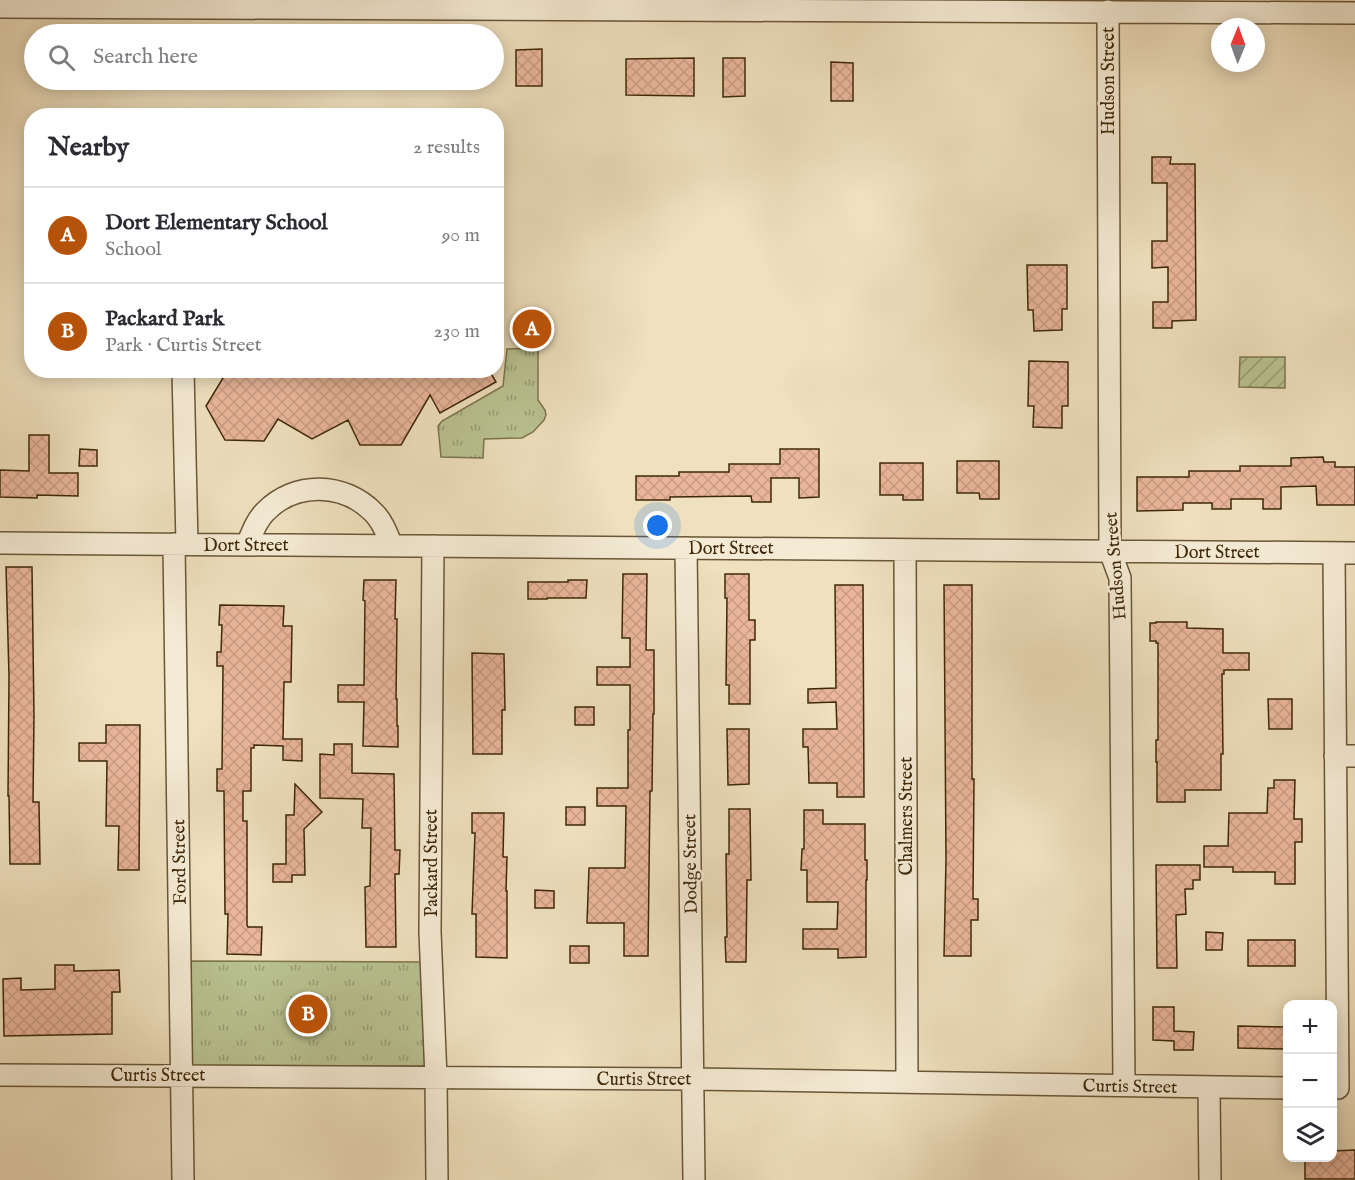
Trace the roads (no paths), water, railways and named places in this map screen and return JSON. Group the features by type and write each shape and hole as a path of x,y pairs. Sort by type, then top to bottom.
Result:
{"street":[{"path":"0,7 62,4 758,5 947,6 1108,11 1246,6 1355,13"},
{"name":"Hudson Street","path":"1108,11 1110,551 1120,578 1124,1085"},
{"name":"Ford Street","path":"183,378 181,544 183,1180"},
{"path":"247,544 264,513 278,501 293,493 311,489 329,489 362,502 375,514 392,546"},
{"name":"Dort Street","path":"0,543 1355,553"},
{"name":"Packard Street","path":"433,546 430,932 436,1078 437,1180"},
{"name":"Dodge Street","path":"686,548 694,1180"},
{"name":"Chalmers Street","path":"905,550 907,1082"},
{"path":"1334,553 1345,756 1342,1088"},
{"name":"Curtis Street","path":"0,1075 693,1079 1283,1088"},
{"path":"1209,1088 1210,1180"}],"place":[{"name":"Dort Elementary School","path":"532,329"},
{"name":"Packard Park","path":"308,1014"}]}
